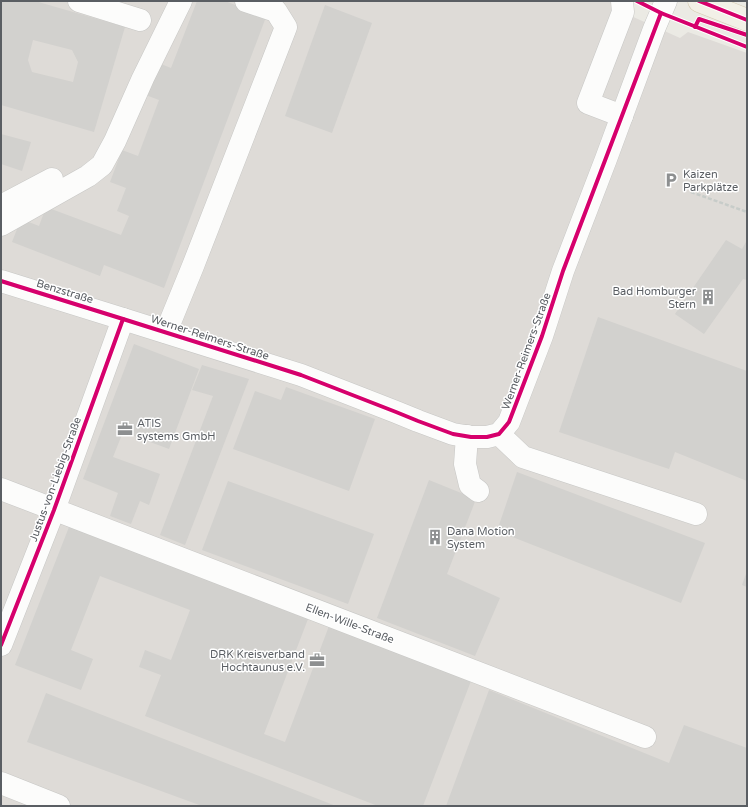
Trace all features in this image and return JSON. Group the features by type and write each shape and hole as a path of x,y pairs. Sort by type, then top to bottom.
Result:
{"main road":[{"path":"699,1 747,20"}],"street":[{"path":"79,1 140,20"},
{"path":"1,225 88,176 102,164 115,141 143,78 181,1"},
{"path":"166,332 286,27 276,11 246,1"},
{"path":"622,1 623,12 588,103 622,116"},
{"name":"Werner-Reimers-Straße","path":"123,319 301,376 453,434 487,438 499,434 509,422 542,336 563,271 654,29 666,1"},
{"path":"1,206 52,179"},
{"name":"Benzstraße","path":"1,281 123,319"},
{"name":"Justus-von-Liebig-Straße","path":"1,645 54,510 123,319"},
{"path":"499,434 523,457 696,514"},
{"path":"467,436 465,464 470,485 478,491"},
{"name":"Ellen-Wille-Straße","path":"1,489 645,736"},
{"path":"1,783 59,806"}],"path":[{"path":"691,192 747,212"}],"shaded area":[{"path":"1,1 617,1 620,11 680,38 688,32 747,53 747,806 1,806"}],"building":[{"path":"1,1 35,1 125,27 94,132 1,105","holes":["33,40 72,50 78,62 73,82 32,72 28,60"]},
{"path":"197,1 225,1 266,17 164,288 104,265 100,276 12,242 21,219 39,226 46,207 121,235 129,216 117,211 126,188 110,182 122,150 138,156 159,100 143,94 156,62 171,68"},
{"path":"325,5 372,23 332,133 285,116"},
{"path":"1,134 31,142 22,171 1,164"},
{"name":"Bad Homburger Stern","path":"726,240 742,249 747,240 747,280 743,279 704,334 675,314"},
{"path":"598,317 747,371 747,481 675,452 669,469 559,432"},
{"path":"134,344 199,369 169,449 123,432 113,457 160,474 149,505 140,501 131,524 110,516 118,493 83,479"},
{"path":"202,365 249,379 185,545 160,535 213,396 192,390"},
{"path":"286,387 375,419 349,491 233,449 255,391 281,400"},
{"path":"517,472 705,543 681,603 497,531"},
{"name":"Dana Motion System","path":"429,480 476,499 447,574 500,598 475,656 377,618"},
{"path":"228,481 374,534 348,604 202,550"},
{"path":"69,527 308,619 264,734 285,742 329,626 471,681 423,806 378,806 145,716 161,675 139,667 145,650 171,660 190,610 100,576 71,650 93,659 81,690 15,665"},
{"path":"747,571 747,587 742,585"},
{"path":"489,690 669,763 684,725 747,748 747,806 446,806"},
{"path":"46,693 336,806 202,806 27,742"}],"cycle path":[{"path":"637,1 661,13 747,47"},
{"path":"699,1 747,20"},
{"path":"1,281 301,375 453,434 471,437 487,437 499,434 509,422 542,336 563,271 661,13"},
{"path":"695,27 699,19 747,35"},
{"path":"1,645 54,510 123,319"}],"place":[{"name":"Kaizen Parkplätze","path":"671,180"},
{"name":"Bad Homburger Stern","path":"708,297"},
{"name":"ATIS systems GmbH","path":"125,429"},
{"name":"Dana Motion System","path":"435,537"},
{"name":"DRK Kreisverband Hochtaunus e.V.","path":"317,660"}]}
